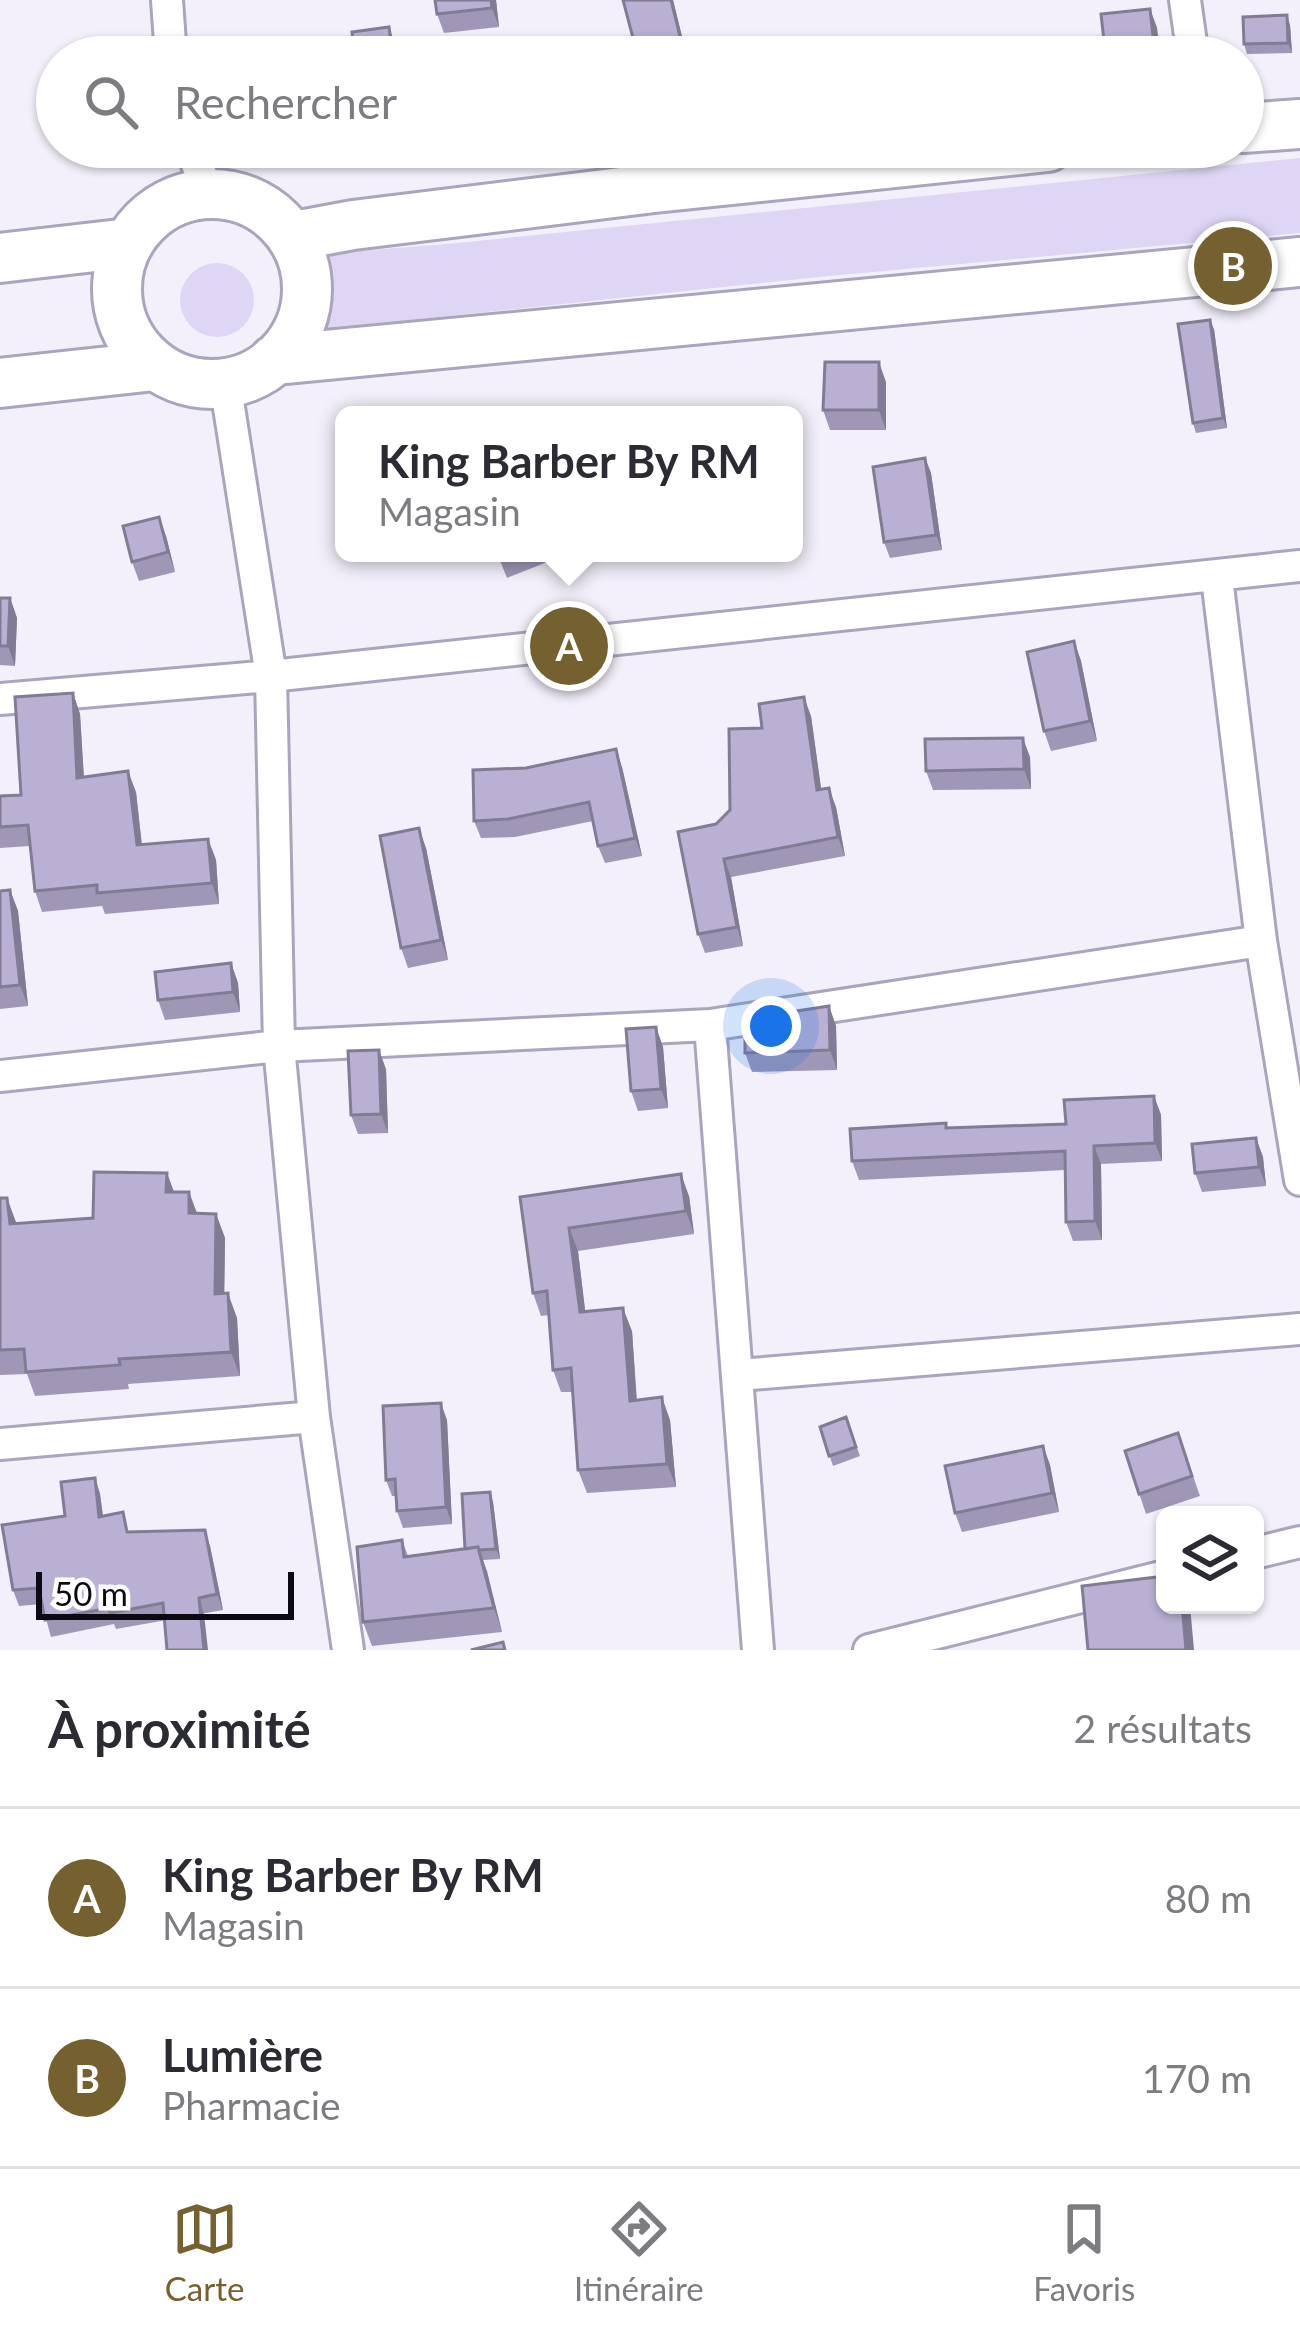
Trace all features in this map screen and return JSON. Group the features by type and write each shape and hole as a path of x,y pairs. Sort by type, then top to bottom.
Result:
{"main road":[{"path":"1264,127 1300,124"},
{"path":"294,236 352,224 851,168"},
{"path":"209,194 256,204 278,217 294,236 306,277 306,300 290,343 251,375 225,382 188,381 155,365 129,336 117,300 121,261 140,227 171,204 209,194"},
{"path":"0,258 129,243"},
{"path":"274,360 1300,262"},
{"path":"0,383 155,365"}],"street":[{"path":"166,0 169,36"},
{"path":"1185,0 1190,36"},
{"path":"198,168 209,194"},
{"path":"225,382 271,676 279,1046 314,1417 348,1650"},
{"path":"0,699 271,676 1300,566"},
{"path":"1217,578 1261,941 1300,1180"},
{"path":"0,1076 279,1046 710,1025 1261,941"},
{"path":"710,1025 758,1650"},
{"path":"739,1375 1300,1329"},
{"path":"0,1444 314,1417"},
{"path":"1264,1551 1300,1542"},
{"path":"869,1650 1156,1578"}],"shaded area":[{"path":"1300,158 1300,233 315,330 325,310 327,290 322,272 308,255 1201,168 1264,168 1264,162"},
{"path":"217,263 243,274 254,300 243,326 217,337 191,326 180,300 191,274"}],"building":[{"path":"435,0 491,0 492,8 437,14"},
{"path":"623,0 671,0 680,36 632,36"},
{"path":"1150,9 1153,36 1103,36 1101,14"},
{"path":"1287,15 1288,43 1264,44 1264,36 1244,36 1243,17"},
{"path":"389,27 390,36 352,36 352,32"},
{"path":"1210,320 1223,418 1193,423 1178,324"},
{"path":"825,362 879,362 879,410 823,410"},
{"path":"925,458 936,535 884,542 873,467"},
{"path":"159,517 168,552 132,562 123,526"},
{"path":"0,598 10,598 8,646 0,646"},
{"path":"1074,641 1090,721 1044,731 1027,652"},
{"path":"73,693 77,778 128,771 137,845 208,839 212,883 97,893 97,885 35,891 28,825 0,827 0,796 21,795 15,697"},
{"path":"804,697 817,790 829,788 838,837 724,859 737,927 698,934 678,832 716,824 730,810 729,729 762,728 759,704"},
{"path":"1023,738 1024,769 926,771 925,739"},
{"path":"616,749 635,838 598,846 589,802 474,821 473,770 526,768"},
{"path":"419,828 441,940 401,948 380,836"},
{"path":"10,890 20,985 0,987 0,891"},
{"path":"231,963 233,992 158,1000 155,972"},
{"path":"829,1006 830,1050 745,1053 745,1019"},
{"path":"656,1027 661,1089 631,1091 626,1029"},
{"path":"379,1050 381,1114 351,1115 348,1051"},
{"path":"1154,1096 1155,1143 1094,1146 1095,1221 1066,1222 1065,1151 852,1161 850,1129 946,1123 946,1128 1066,1124 1064,1100"},
{"path":"1256,1138 1259,1167 1195,1173 1192,1144"},
{"path":"94,1172 167,1173 166,1192 189,1192 189,1213 216,1214 215,1294 228,1293 231,1352 119,1359 120,1365 26,1372 24,1349 0,1350 0,1198 7,1198 10,1224 93,1218"},
{"path":"681,1174 686,1211 569,1228 580,1312 623,1308 630,1401 662,1397 667,1464 578,1470 571,1368 553,1370 547,1291 533,1293 520,1197"},
{"path":"441,1403 446,1507 397,1511 395,1479 386,1480 383,1406"},
{"path":"846,1417 856,1447 829,1456 820,1427"},
{"path":"1178,1433 1192,1476 1139,1494 1125,1451"},
{"path":"1043,1446 1052,1493 955,1513 945,1466"},
{"path":"95,1478 99,1517 123,1512 127,1532 205,1530 217,1594 199,1598 204,1650 167,1650 163,1603 45,1620 39,1588 13,1590 2,1525 65,1516 61,1482"},
{"path":"490,1492 496,1549 465,1549 462,1494"},
{"path":"402,1540 404,1557 478,1547 494,1608 363,1622 357,1547"},
{"path":"1156,1577 1156,1614 1183,1614 1186,1650 1088,1650 1082,1586"},
{"path":"503,1642 505,1650 471,1650"}],"place":[{"name":"Lumière","path":"1233,266"},
{"name":"King Barber By RM","path":"569,646"}]}
